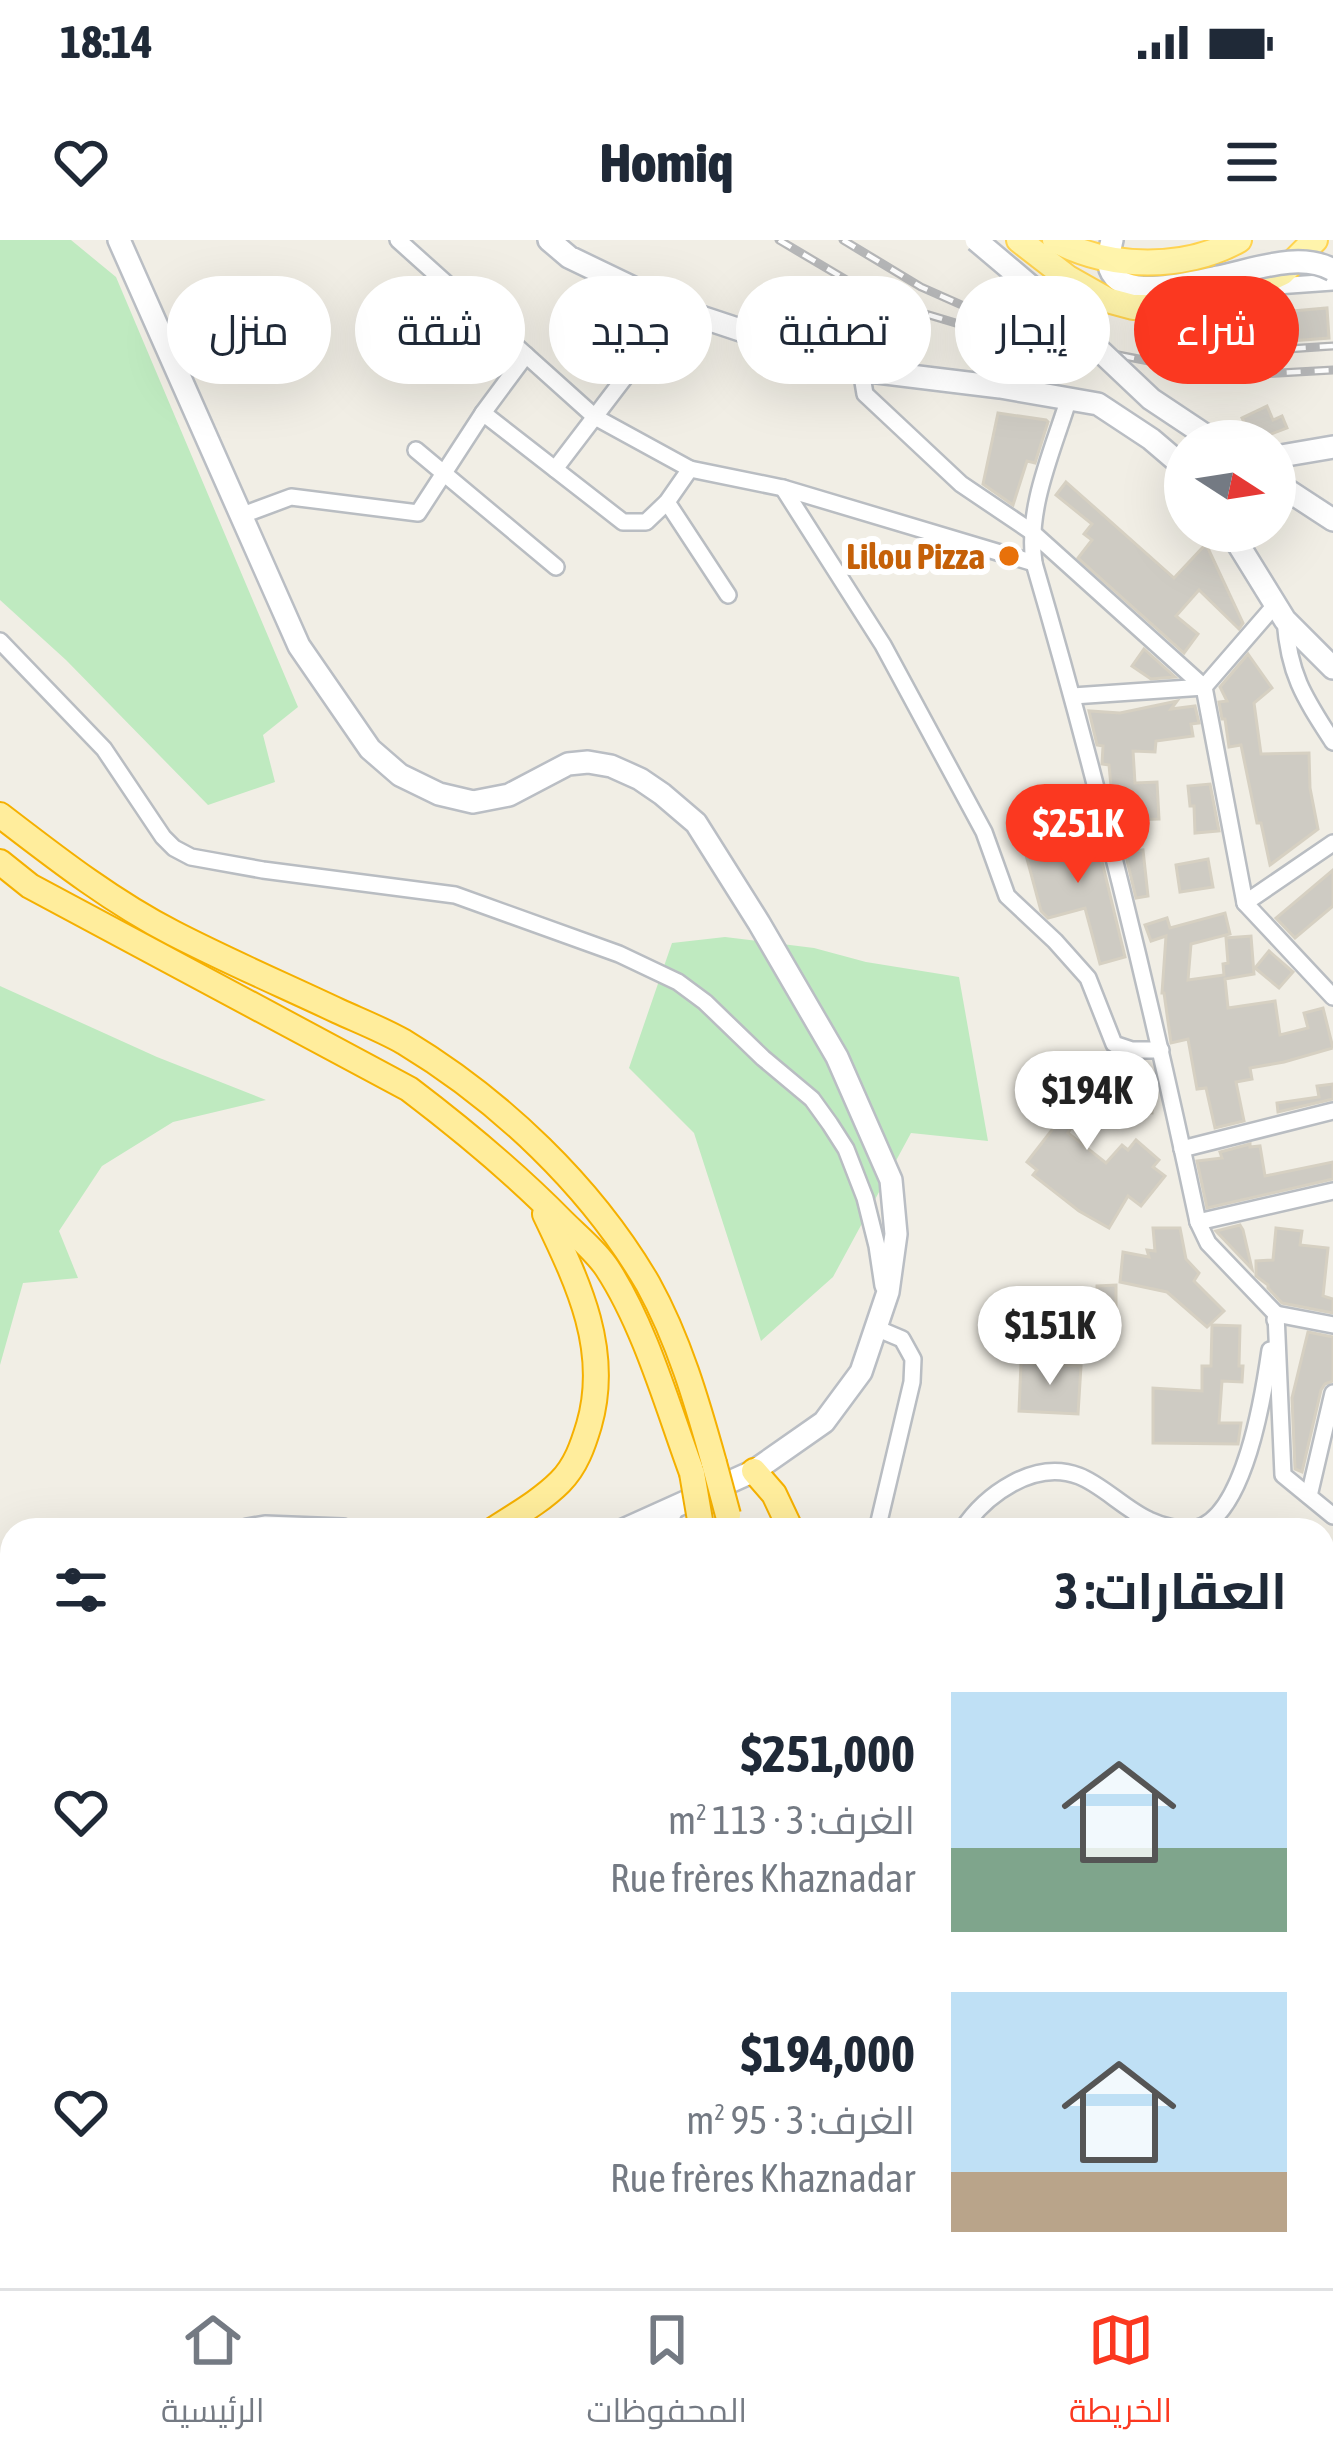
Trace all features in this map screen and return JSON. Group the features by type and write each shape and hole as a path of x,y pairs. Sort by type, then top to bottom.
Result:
{"highway":[{"path":"0,815 121,904 402,1041 513,1123 554,1162 594,1208 648,1285 671,1331 695,1396 703,1468 701,1518"},
{"path":"0,862 30,886 409,1089 466,1131 537,1195 606,1265 727,1518"},
{"path":"512,1518 564,1479 581,1451 597,1369 579,1286 537,1195"},
{"path":"754,1471 774,1494 785,1518"}],"main road":[{"path":"118,240 299,646 370,749 400,775 439,794 473,802 509,795 568,764 611,766 640,779 696,823 837,1057 891,1180 896,1234 885,1301 861,1372 824,1422 754,1471 652,1518"},
{"path":"549,240 569,257 608,276"},
{"path":"976,240 1150,399 1182,420"},
{"path":"1018,240 1092,293 1134,307"},
{"path":"1055,240 1165,263 1210,254 1239,240"},
{"path":"1276,276 1310,242"},
{"path":"1110,249 1110,268 1118,279 1149,288 1300,260 1333,269"},
{"path":"931,379 1098,404 1164,451"},
{"path":"1296,453 1333,447"},
{"path":"1296,496 1333,520"},
{"path":"1243,552 1281,612 1333,668"}],"street":[{"path":"398,240 595,417 690,470 783,488 1034,563"},
{"path":"1299,284 1333,282"},
{"path":"240,516 291,497 418,513 526,355"},
{"path":"555,469 620,384"},
{"path":"863,384 865,394 962,484 1032,532 1204,687 1245,902 1331,993"},
{"path":"1069,398 1038,502 1032,532 1034,563 1073,696 1161,1050 1198,1222 1208,1244 1276,1314 1333,1324"},
{"path":"483,413 622,522 646,522 690,470"},
{"path":"416,450 556,567"},
{"path":"783,488 883,645 984,832 1007,896 1088,978 1114,1044 1132,1050 1161,1050"},
{"path":"667,502 728,595"},
{"path":"1073,696 1204,687 1281,612"},
{"path":"1281,612 1302,695 1333,742"},
{"path":"0,641 104,749 164,837 190,857 455,896 619,953 692,992 812,1099 846,1149 865,1198 885,1301"},
{"path":"1245,902 1333,843"},
{"path":"1182,1149 1333,1111"},
{"path":"1198,1222 1333,1191"},
{"path":"1276,1314 1283,1475 1333,1516"},
{"path":"1214,1518 1237,1481 1262,1406 1276,1314"},
{"path":"876,1328 902,1339 914,1359 880,1518"},
{"path":"1309,1496 1333,1393"},
{"path":"970,1518 980,1504 1006,1486 1055,1473 1079,1476 1147,1518"},
{"path":"671,1518 676,1508"}],"green space":[{"path":"0,240 71,240 116,277 298,707 263,735 275,782 208,805 0,600"},
{"path":"725,937 814,948 959,977 988,1141 911,1133 833,1277 761,1341 694,1133 629,1068 672,943"},
{"path":"0,986 266,1100 173,1122 102,1166 59,1231 78,1278 23,1283 0,1365"}],"building":[{"path":"1327,308 1329,338 1299,340 1299,311"},
{"path":"1267,406 1273,420 1243,420"},
{"path":"998,413 1048,422 1035,463 1027,461 1013,505 983,484"},
{"path":"1066,482 1174,578 1198,552 1210,552 1243,623 1239,629 1199,590 1176,616 1198,634 1184,653 1078,558 1092,540 1084,534 1092,524 1056,495"},
{"path":"1144,649 1175,677 1151,679 1132,666"},
{"path":"1248,654 1272,688 1254,703 1261,754 1309,753 1318,829 1270,865 1241,745 1229,747 1219,702 1227,701 1220,687"},
{"path":"1177,701 1171,709 1195,706 1199,723 1191,724 1193,736 1156,741 1155,752 1133,751 1135,783 1157,782 1159,819 1126,820 1126,806 1113,807 1109,765 1102,764 1103,746 1097,745 1089,711 1120,713"},
{"path":"1210,784 1219,831 1195,833 1188,786"},
{"path":"1091,816 1125,957 1100,964 1085,908 1048,918 1041,911 1026,855 1071,843 1066,823"},
{"path":"1143,850 1148,896 1136,898 1125,852"},
{"path":"1208,859 1213,887 1180,892 1176,865"},
{"path":"1333,870 1333,906 1295,938 1276,918"},
{"path":"1225,913 1230,934 1191,944 1188,980 1224,975 1226,938 1251,936 1254,974 1225,979 1228,1008 1275,1001 1280,1035 1308,1028 1304,1013 1323,1008 1333,1048 1250,1068 1252,1079 1236,1082 1244,1121 1215,1128 1206,1088 1197,1089 1188,1039 1171,1043 1162,993 1166,936 1151,941 1145,925 1167,918 1170,928"},
{"path":"1269,951 1293,972 1279,988 1255,968"},
{"path":"1057,1058 1098,1083 1068,1133 1106,1163 1122,1145 1128,1150 1136,1140 1159,1160 1153,1167 1165,1176 1141,1206 1128,1196 1109,1228 1033,1175 1037,1170 1027,1162 1062,1117 1027,1096 1046,1065 1051,1069"},
{"path":"1117,1071 1143,1073 1142,1085 1153,1085 1152,1113 1115,1111"},
{"path":"1333,1084 1333,1099 1278,1112 1277,1103 1319,1097 1317,1086"},
{"path":"1260,1146 1265,1176 1333,1162 1333,1179 1207,1208 1197,1161 1222,1158 1220,1152"},
{"path":"1240,1225 1243,1230 1252,1269 1216,1231"},
{"path":"1153,1228 1180,1228 1186,1259 1199,1273 1194,1281 1224,1311 1207,1327 1167,1292 1120,1282 1123,1252 1149,1257 1147,1250 1155,1251"},
{"path":"1276,1228 1302,1231 1300,1245 1328,1248 1323,1296 1333,1299 1333,1313 1282,1303 1256,1276 1256,1261 1273,1260"},
{"path":"1116,1285 1116,1333 1097,1333 1097,1286"},
{"path":"1212,1325 1240,1326 1242,1382 1222,1381 1219,1423 1241,1423 1238,1444 1153,1443 1153,1388 1202,1391 1202,1366 1211,1366"},
{"path":"1308,1332 1333,1337 1333,1381 1321,1390 1302,1472 1295,1469 1292,1398"},
{"path":"1021,1363 1081,1366 1078,1414 1019,1411"}],"railway":[{"path":"779,240 855,285 959,324 1240,375 1333,370"},
{"path":"843,240 955,302"},
{"path":"1299,348 1333,346"}],"place":[{"name":"Lilou Pizza","path":"1009,556"}]}
